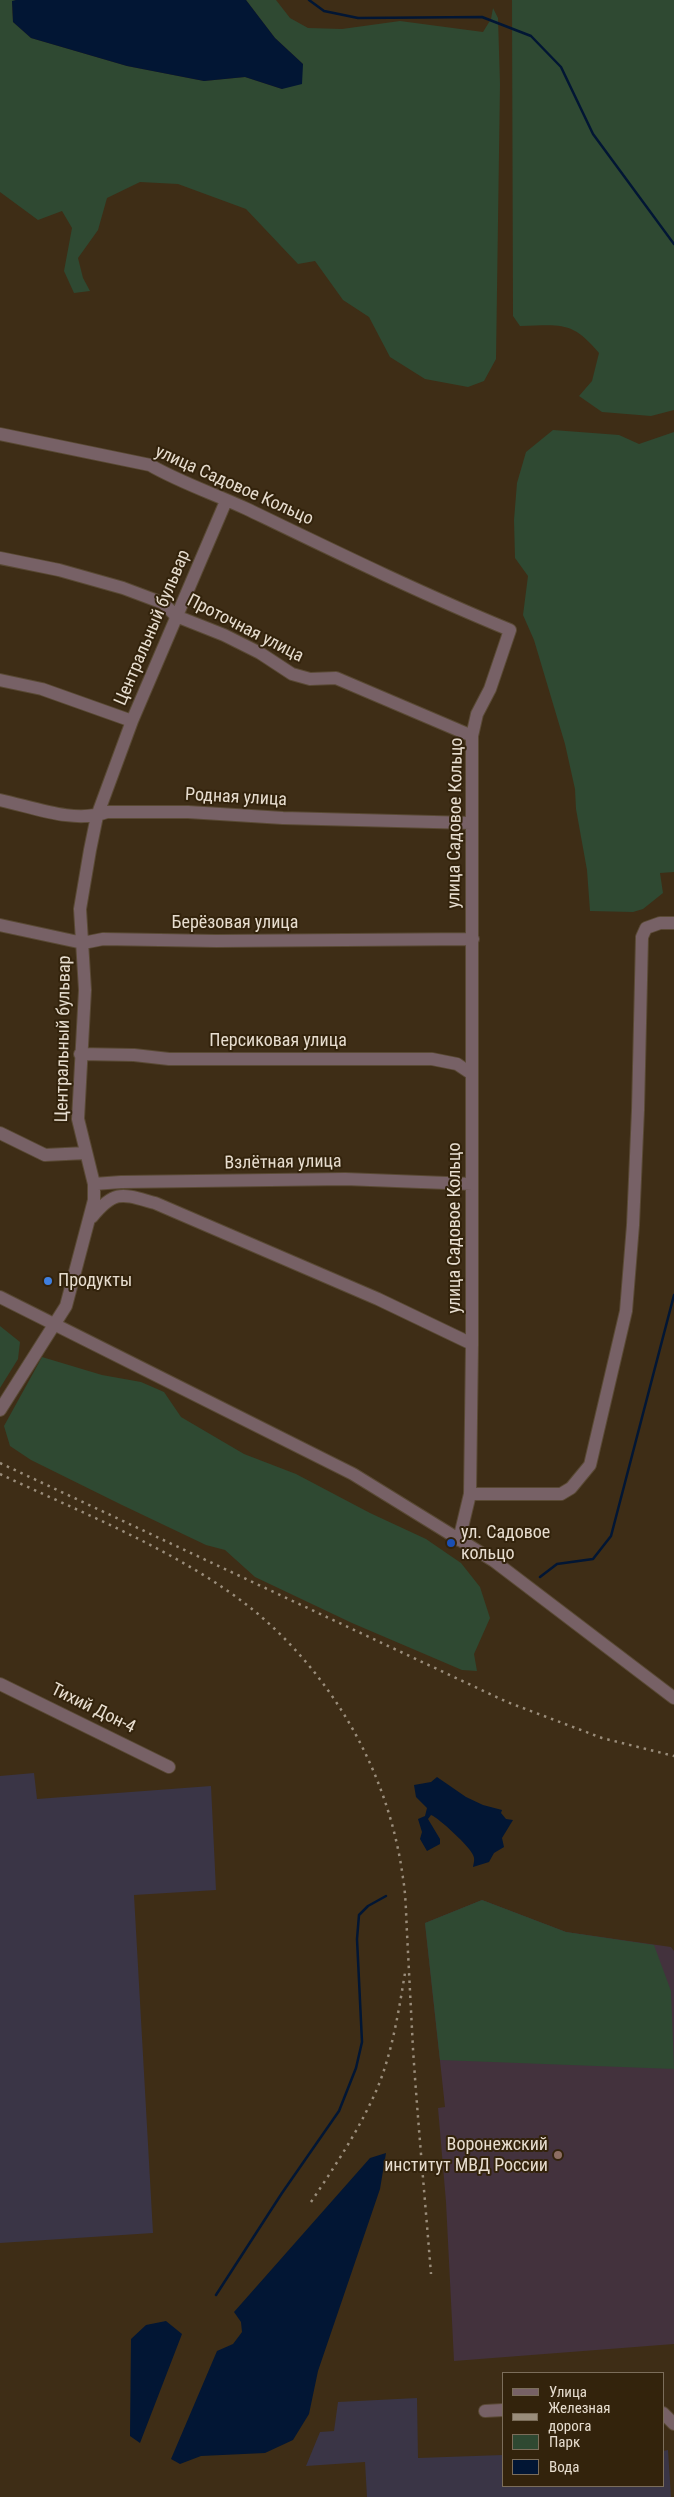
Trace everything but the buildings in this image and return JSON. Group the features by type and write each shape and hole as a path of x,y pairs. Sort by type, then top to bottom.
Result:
{"street":[{"name":"улица Садовое Кольцо","path":"0,434 150,465 236,504 403,585 510,630 490,689 478,714 472,736 472,1344 470,1494 459,1540"},
{"name":"Центральный бульвар","path":"0,1410 66,1306 94,1200 94,1184 78,1119 80,1054 85,990 80,909 97,816 132,721 226,501"},
{"name":"Проточная улица","path":"0,558 59,570 123,588 163,603 176,616 224,635 260,653 292,674 310,679 336,678 472,736"},
{"path":"0,680 42,689 132,721"},
{"name":"Родная улица","path":"0,800 78,816 97,816 107,812 188,812 283,818 472,823"},
{"path":"470,1494 561,1494 576,1483 590,1465 626,1311 638,1120 642,937 646,928 660,922 674,923"},
{"name":"Берёзовая улица","path":"0,925 82,943 103,939 216,941 473,940"},
{"name":"Персиковая улица","path":"80,1054 134,1055 169,1059 432,1058 457,1064 472,1074"},
{"path":"0,1133 45,1155 86,1153"},
{"name":"Взлётная улица","path":"94,1184 345,1179 472,1184"},
{"path":"90,1220 104,1202 114,1196 125,1194 155,1203 369,1295 472,1344"},
{"path":"0,1297 353,1474 494,1561 674,1698"},
{"name":"Тихий Дон-4","path":"0,1684 169,1767"},
{"path":"485,2411 502,2410"},
{"path":"664,2414 674,2424"}],"shaded area":[{"path":"34,1773 37,1799 211,1786 216,1890 134,1895 153,2233 0,2243 0,1776"},
{"name":"Воронежский институт МВД России","path":"482,1900 566,1932 671,1947 674,1951 674,2344 454,2361 446,2202 438,2108 445,2107 425,1923"},
{"path":"417,2398 418,2458 502,2455 502,2487 664,2487 664,2451 668,2450 671,2497 367,2497 365,2462 306,2466 320,2432 334,2431 338,2402"}],"green space":[{"path":"0,0 16,0 12,2 13,22 31,38 127,66 204,81 245,77 282,89 303,64 275,38 246,0 276,0 290,18 308,28 342,29 400,21 483,32 491,19 493,8 498,18 500,84 496,359 484,381 468,387 425,379 390,357 369,317 343,300 315,261 298,264 246,209 178,184 140,182 107,198 98,230 78,258 83,278 90,291 74,293 64,271 72,228 62,211 38,220 0,192"},
{"path":"512,0 674,0 674,410 651,416 602,412 579,396 592,381 599,353 589,342 573,330 564,327 555,325 520,326 513,316"},
{"path":"553,430 619,435 639,444 674,432 674,872 660,873 663,893 643,909 633,912 590,911 587,870 576,809 575,789 565,744 534,640 523,615 528,576 515,558 514,520 517,483 526,452"},
{"path":"0,1326 20,1342 18,1359 0,1388"},
{"path":"42,1357 102,1375 141,1382 164,1392 181,1417 244,1454 296,1474 370,1513 426,1539 461,1563 480,1587 490,1618 474,1654 477,1671 462,1670 352,1623 255,1577 225,1550 206,1545 122,1505 31,1460 10,1446 4,1426"},
{"path":"482,1900 566,1932 654,1945 671,1991 674,2069 440,2060 425,1923"}],"water":[{"path":"246,0 275,38 303,64 302,84 282,89 245,77 204,81 127,66 31,38 13,22 12,1"},
{"path":"437,1777 466,1797 483,1805 502,1810 501,1813 506,1819 513,1820 502,1838 504,1847 494,1853 489,1862 473,1867 474,1858 471,1851 447,1827 431,1815 428,1819 440,1839 440,1844 427,1851 420,1839 422,1832 418,1819 425,1816 427,1808 416,1797 414,1785 431,1782"},
{"path":"386,2153 380,2189 318,2371 309,2414 293,2440 265,2453 201,2456 180,2464 171,2459 217,2351 233,2344 242,2332 241,2322 234,2312 370,2158"},
{"path":"166,2321 182,2334 140,2443 130,2436 131,2339 146,2325"}],"waterway":[{"path":"309,0 324,11 358,18 482,17 531,36 561,67 593,134 674,244"},
{"path":"540,1577 557,1564 593,1559 611,1536 674,1295"},
{"path":"216,2295 282,2193 339,2111 356,2068 362,2042 357,1939 359,1915 368,1906 386,1896"}],"railway":[{"path":"0,1463 507,1702 602,1738 674,1756"},
{"path":"0,1474 130,1535 194,1569 224,1588 252,1609 308,1665 332,1696 353,1730 371,1765 385,1802 396,1839 404,1885 413,2049 431,2274"},
{"path":"311,2202 351,2139 379,2085 393,2038 405,1973"}],"place":[{"name":"Продукты","path":"48,1281"},
{"name":"ул. Садовое кольцо","path":"451,1543"},
{"name":"Воронежский институт МВД России","path":"558,2155"}]}
